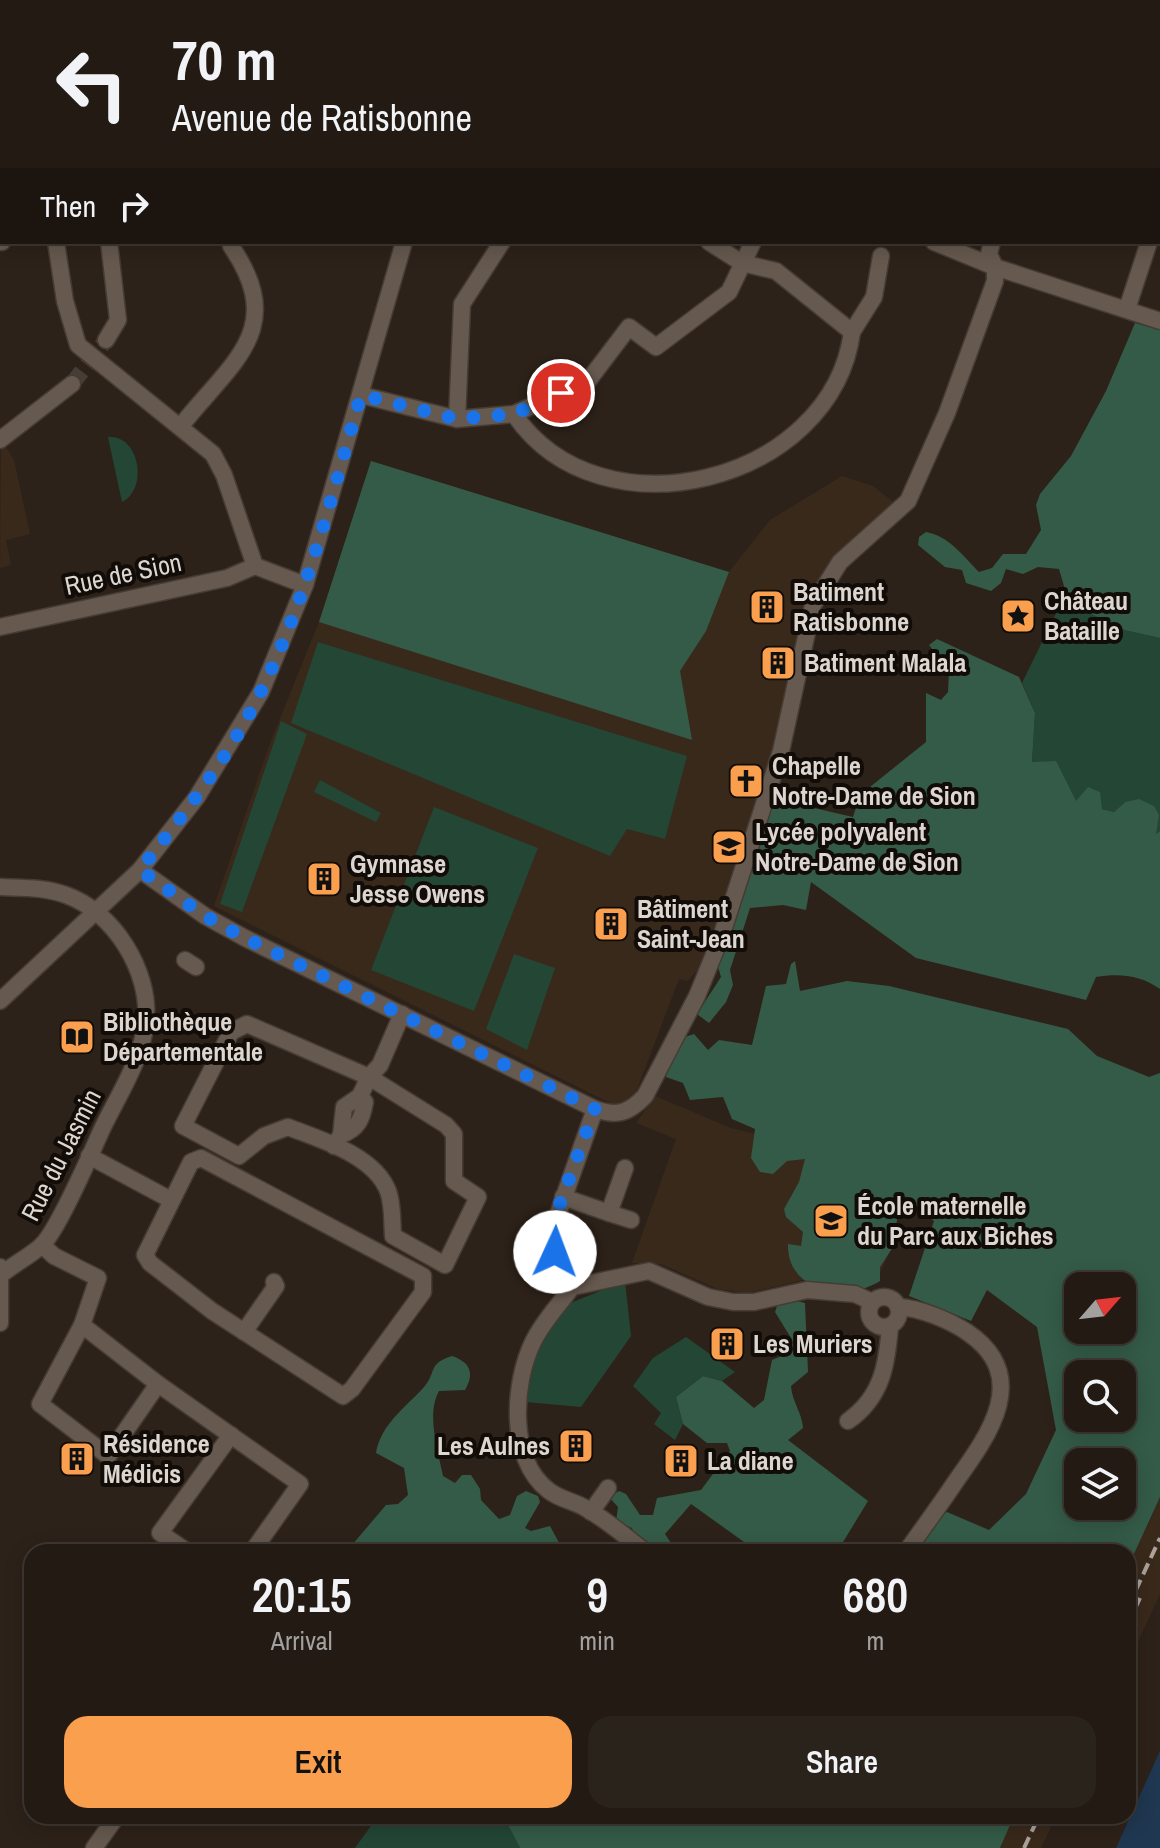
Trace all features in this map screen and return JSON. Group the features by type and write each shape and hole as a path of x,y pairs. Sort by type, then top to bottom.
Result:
{"street":[{"path":"56,244 65,301 78,345 213,454 224,475 255,566 305,585"},
{"path":"106,340 118,320 109,244"},
{"path":"0,1001 140,870 197,797 241,729 274,664 305,585 403,244"},
{"path":"457,419 462,304 501,244"},
{"path":"712,244 742,263 776,271 852,332"},
{"path":"361,395 457,419 514,414 588,381 629,327 656,347 729,292 752,244"},
{"path":"939,244 995,267 1160,321"},
{"path":"140,870 242,944 398,1012 555,1097 611,1115 623,1113 645,1096 701,986 721,937 781,751 813,605 840,562 908,501 947,413 995,281 995,267 989,254 992,244"},
{"path":"1127,309 1148,244"},
{"path":"180,427 252,336 255,294 250,275 231,246"},
{"path":"514,414 539,445 586,471 651,486 704,480 748,463 800,427 831,391 842,370 852,332 874,297 881,256"},
{"path":"0,440 72,384"},
{"name":"Rue de Sion","path":"0,627 227,578 255,566"},
{"name":"Rue du Jasmin","path":"0,887 45,888 69,896 97,913 125,945 138,969 146,995 146,1022 135,1061 89,1156 42,1245 1,1270"},
{"path":"338,1140 344,1107 360,1096 369,1077 380,1065 398,1012"},
{"path":"247,1024 267,1040 369,1077 446,1125 454,1134 454,1181 478,1197 445,1265 393,1236 388,1191 371,1167 338,1140 288,1127 264,1136 239,1156 183,1126 221,1069 231,1032 247,1024"},
{"path":"572,1287 552,1242 552,1231 595,1109"},
{"path":"89,1156 171,1200"},
{"path":"201,1158 417,1270 425,1281 423,1292 352,1389 343,1396 212,1311 150,1263 145,1255 171,1200 191,1162 201,1158"},
{"path":"609,1213 625,1168"},
{"path":"563,1197 631,1220"},
{"path":"42,1245 54,1256 98,1278 82,1325 40,1404 108,1456 158,1384"},
{"path":"0,1323 1,1270"},
{"path":"635,1544 591,1512 563,1499 538,1481 530,1468 520,1427 521,1376 527,1356 546,1321 572,1287 649,1271 708,1297 733,1302 754,1302 807,1290 855,1294 872,1302 886,1297 898,1307 926,1313 974,1337 993,1359 1000,1382 995,1423 912,1544"},
{"path":"244,1332 276,1286 274,1282"},
{"path":"872,1302 869,1316 873,1323 890,1326"},
{"path":"848,1421 862,1411 880,1386 890,1326 897,1319 898,1307"},
{"path":"82,1325 158,1384 300,1484 258,1544"},
{"path":"176,1544 160,1533 231,1435"},
{"path":"591,1512 608,1488"},
{"path":"94,1848 111,1824"}],"shaded area":[{"path":"1,439 14,460 30,534 6,540 11,565 0,568"},
{"path":"371,461 729,572 770,520 842,476 873,486 896,504 804,607 788,700 712,933 698,970 687,981 679,979 633,1100 618,1106 214,906 269,746 319,622"},
{"path":"655,1096 731,1128 956,1185 909,1199 896,1192 894,1232 898,1233 880,1273 812,1278 748,1293 718,1289 661,1264 632,1263 676,1139 636,1123"},
{"path":"1160,1497 1160,1594 1136,1646 1136,1550"},
{"path":"1010,1824 1052,1824 1041,1848 1000,1848"}],"green space":[{"path":"1135,323 1160,330 1160,638 1124,630 1069,603 1059,569 1038,567 1023,574 1006,569 1001,583 991,591 966,583 962,570 945,567 918,545 919,537 926,532 934,534 955,548 979,572 992,568 1003,554 1026,554 1041,530 1036,505 1040,494 1071,456 1106,391"},
{"path":"108,437 119,438 127,444 137,463 136,486 122,502"},
{"path":"371,461 729,572 706,631 680,671 692,740 319,622"},
{"path":"1065,595 1070,603 1124,630 1160,638 1160,831 1155,835 1125,802 1114,812 1076,802 1032,762 1035,713 1022,683"},
{"path":"937,639 1019,677 1035,713 1032,762 1056,761 1076,801 1088,787 1100,792 1102,809 1114,812 1125,802 1139,799 1154,806 1159,815 1156,834 1160,831 1160,989 1130,976 1096,977 1086,1000 916,958 811,882 806,910 783,905 750,908 730,970 733,985 726,1002 709,1023 697,1014 721,977 715,957 764,812 795,790 806,794 814,808 853,817 860,795 926,742 926,693 941,700 948,692 949,671 929,645"},
{"path":"318,642 687,756 665,839 627,829 610,856 291,723"},
{"path":"281,721 307,734 242,912 220,904"},
{"path":"320,780 381,813 376,822 314,792"},
{"path":"434,807 538,848 474,1011 371,970"},
{"path":"514,954 555,968 527,1050 486,1029"},
{"path":"795,961 800,991 847,981 889,986 1068,1029 1097,1056 1149,1077 1160,1073 1160,1497 1136,1550 1136,1544 914,1544 930,1521 947,1512 989,1530 1026,1494 1056,1430 1037,1327 987,1290 971,1321 909,1296 934,1221 901,1193 893,1247 880,1267 880,1281 852,1291 836,1291 808,1283 797,1273 790,1261 788,1244 801,1246 803,1232 786,1217 784,1209 799,1182 805,1159 787,1161 773,1174 760,1172 751,1158 755,1129 732,1119 723,1097 690,1100 683,1083 666,1077 664,1069 685,1037 694,1034 708,1050 719,1040 752,1045 766,986 786,984 791,964"},
{"path":"625,1281 631,1336 581,1407 526,1402 537,1345 568,1304"},
{"path":"793,1300 805,1303 808,1372 791,1386 803,1428 788,1440 868,1501 842,1544 747,1544 691,1504 665,1534 672,1544 639,1544 634,1541 632,1528 616,1522 618,1507 609,1497 619,1491 626,1494 640,1515 653,1515 657,1498 701,1490 730,1451 727,1443 707,1443 683,1424 676,1397 703,1376 722,1381 754,1408 764,1400 772,1360 784,1355 791,1338 775,1312 778,1303"},
{"path":"686,1337 735,1372 722,1381 703,1376 676,1397 683,1424 675,1440 654,1424 661,1413 633,1386 653,1358"},
{"path":"452,1356 463,1361 469,1369 470,1378 465,1390 439,1391 435,1400 434,1433 443,1476 455,1483 462,1475 471,1475 480,1489 481,1500 499,1519 510,1515 517,1496 526,1491 538,1496 540,1502 525,1528 531,1531 550,1526 560,1544 353,1544 386,1505 398,1504 408,1495 404,1468 376,1453 383,1433 444,1359"},
{"path":"372,1824 508,1824 520,1848 355,1848"},
{"path":"508,1824 1010,1824 1000,1848 520,1848"}],"water":[{"path":"1160,1751 1160,1848 1116,1848 1127,1824 1136,1824 1136,1804"}],"tunnel":[{"path":"72,384 106,340"}],"railway":[{"path":"1136,1590 1160,1538"},
{"path":"1136,1607 1140,1598"},
{"path":"1024,1848 1035,1824"}],"place":[{"name":"Batiment Ratisbonne","path":"767,607"},
{"name":"Château Bataille","path":"1018,616"},
{"name":"Batiment Malala","path":"778,663"},
{"name":"Chapelle Notre-Dame de Sion","path":"746,781"},
{"name":"Lycée polyvalent Notre-Dame de Sion","path":"729,847"},
{"name":"Gymnase Jesse Owens","path":"324,879"},
{"name":"Bâtiment Saint-Jean","path":"611,924"},
{"name":"Bibliothèque Départementale","path":"77,1037"},
{"name":"École maternelle du Parc aux Biches","path":"831,1221"},
{"name":"Les Muriers","path":"727,1344"},
{"name":"Les Aulnes","path":"576,1446"},
{"name":"Résidence Médicis","path":"77,1459"},
{"name":"La diane","path":"681,1461"}],"route":[{"path":"555,1252 552,1242 555,1217 595,1109 245,938 205,916 140,870 197,797 261,692 292,623 305,585 361,395 457,419 514,414 561,393"}]}
